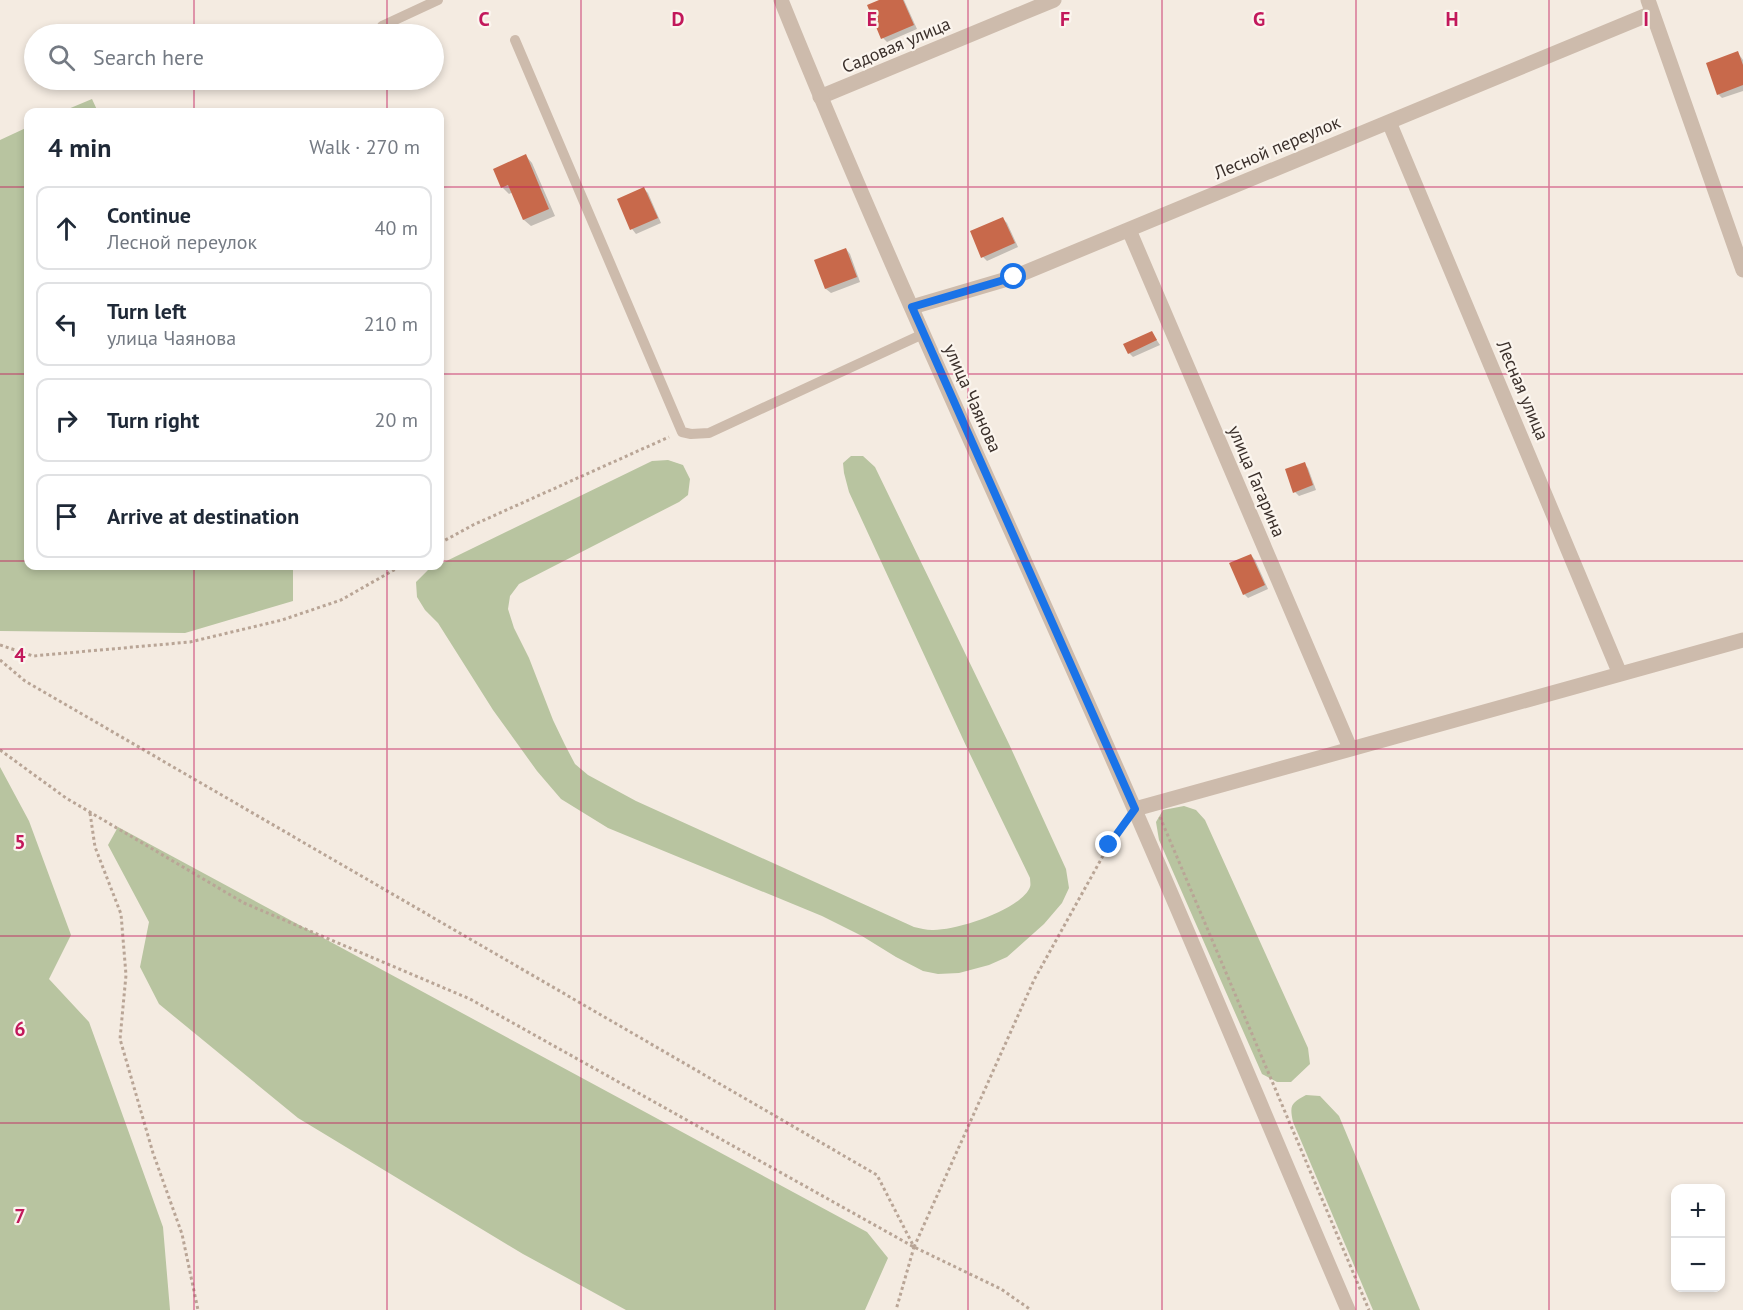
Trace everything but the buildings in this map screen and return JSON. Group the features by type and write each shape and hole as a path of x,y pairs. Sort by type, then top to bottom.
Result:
{"street":[{"name":"улица Чаянова","path":"781,0 820,98 1135,809 1348,1310"},
{"name":"Садовая улица","path":"820,98 1054,0"},
{"name":"Лесной переулок","path":"912,307 1014,277 1389,122 1650,6"},
{"path":"1650,6 1743,270"},
{"name":"Лесная улица","path":"1389,122 1620,674"},
{"name":"улица Гагарина","path":"1129,230 1350,748"},
{"path":"1135,809 1743,640"}],"lane":[{"path":"386,24 438,0"},
{"path":"515,40 682,432 709,433 924,333"}],"path":[{"path":"444,541 472,525 682,432"},
{"path":"0,645 33,656 190,642 282,620 341,600 394,570"},
{"path":"0,660 36,687 877,1175 914,1247"},
{"path":"0,750 66,798 244,903 470,999 914,1247 1001,1290 1031,1310"},
{"path":"1154,803 1369,1310"},
{"path":"896,1310 914,1247 1034,980 1109,845 1135,809"},
{"path":"90,813 95,847 121,914 126,975 120,1039 153,1153 182,1234 198,1310"}],"green space":[{"path":"92,99 96,108 71,108"},
{"path":"24,129 24,570 293,570 293,601 185,633 0,631 0,140"},
{"path":"851,456 863,456 875,467 1009,744 1066,869 1069,888 1062,903 1044,924 1007,957 989,965 959,973 938,974 923,971 822,916 608,828 561,799 537,771 493,710 438,623 425,610 417,597 416,582 428,570 444,570 444,562 652,461 668,460 683,465 690,479 688,495 679,502 519,584 510,596 508,609 514,628 529,658 553,720 575,764 588,775 636,801 914,927 930,930 971,923 1014,904 1030,887 1030,878 849,492 843,463"},
{"path":"0,767 29,821 71,935 49,979 89,1022 163,1227 170,1310 0,1310"},
{"path":"1184,806 1196,810 1205,820 1308,1048 1310,1064 1291,1082 1277,1082 1262,1074 1159,840 1156,822 1163,810"},
{"path":"118,827 867,1232 888,1258 865,1310 626,1310 523,1254 298,1118 159,1004 140,967 149,922 108,845"},
{"path":"1306,1095 1320,1096 1339,1116 1420,1310 1373,1310 1293,1122 1291,1111 1293,1105"}],"route":[{"path":"1014,277 912,307 1135,809 1109,845"}]}
